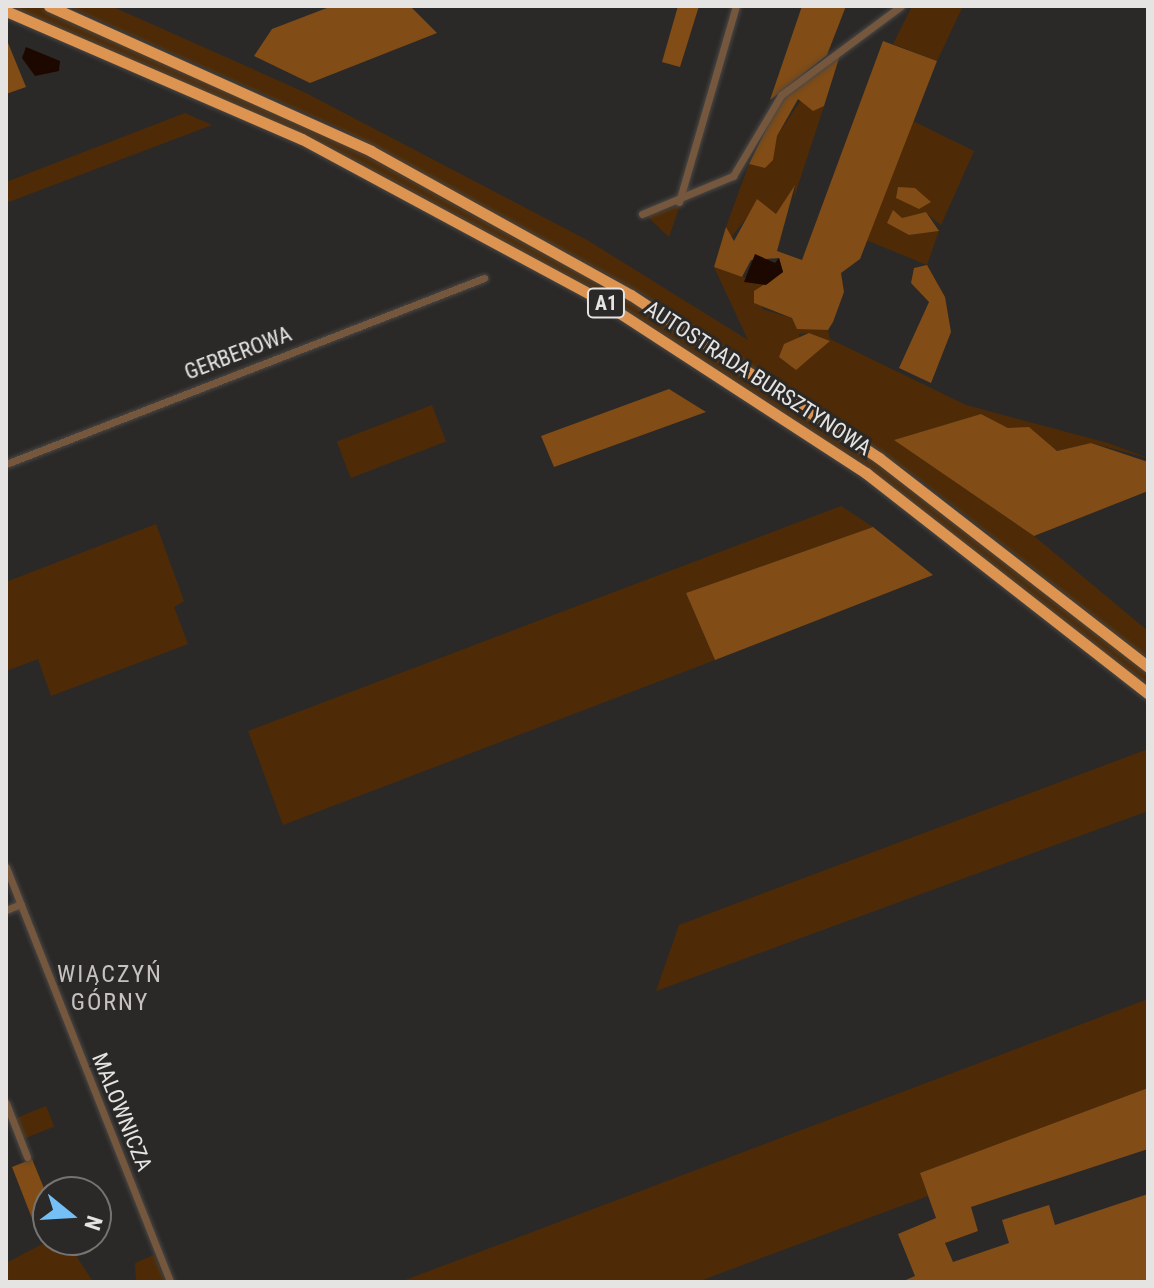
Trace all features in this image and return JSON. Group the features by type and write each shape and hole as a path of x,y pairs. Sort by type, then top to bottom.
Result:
{"highway":[{"name":"AUTOSTRADA BURSZTYNOWA","path":"49,6 359,145 631,295 879,458 1148,667"},
{"name":"AUTOSTRADA BURSZTYNOWA","path":"6,11 302,139 592,295 879,482 1148,693"}],"street":[{"path":"679,202 736,6"},
{"path":"642,214 679,202 739,172 773,103 901,6"},
{"name":"GERBEROWA","path":"6,464 484,278"},
{"name":"MALOWNICZA","path":"6,867 170,1282"},
{"path":"6,910 21,904"},
{"path":"6,1103 27,1157"}],"shaded area":[{"path":"6,6 37,6 335,138 660,318 900,478 1148,673 1148,688 893,487 586,286 331,148"},
{"path":"67,6 111,6 304,92 587,240 748,340 714,267 766,285 762,309 792,318 797,328 828,330 830,339 966,405 1108,443 1148,458 1091,443 1057,451 1029,428 1008,428 981,414 895,440 1034,536 1148,631 1148,659 923,482 655,301 343,130","holes":["809,333 829,341 803,360 799,334"]},
{"path":"332,6 410,6 437,33 310,83 254,56 272,29"},
{"path":"678,6 699,6 680,67 662,62"},
{"path":"802,6 846,6 827,55 770,100"},
{"path":"912,6 963,6 937,61 893,44"},
{"path":"6,38 26,87 6,94"},
{"path":"883,41 937,61 860,259 841,273 844,292 833,322 828,330 797,329 792,318 754,303 754,291 783,272 779,258 751,260 742,277 714,267 726,227 734,241 757,199 776,214 795,185 777,251 802,260"},
{"path":"26,47 60,61 59,71 35,76 22,58"},
{"path":"840,55 824,106 813,111 798,99 777,136 773,160 765,168 749,164 782,97"},
{"path":"803,97 810,108 824,106 794,198 795,186 776,215 755,207 729,240 726,227 749,164 765,168 772,160 777,136"},
{"path":"185,113 212,125 6,203 6,182"},
{"path":"911,120 974,151 941,225 926,213 902,218 899,229 909,235 939,231 927,265 866,240"},
{"path":"898,187 915,188 931,202 919,209 896,198"},
{"path":"680,205 669,237 647,216"},
{"path":"893,210 902,218 926,212 939,231 909,235 887,223"},
{"path":"755,254 775,263 779,258 783,272 766,285 744,282"},
{"path":"927,265 945,297 951,332 931,383 899,368 929,302 911,283 914,268"},
{"path":"809,333 830,341 796,370 779,357 784,344"},
{"path":"669,389 706,412 554,467 541,436"},
{"path":"432,405 446,441 351,478 337,442"},
{"path":"981,414 1008,428 1029,427 1057,451 1091,443 1148,462 1148,491 1034,536 894,440"},
{"path":"841,506 873,527 686,593 715,660 283,825 248,731"},
{"path":"156,524 184,601 174,607 188,644 51,696 38,659 6,671 6,582"},
{"path":"873,527 933,575 715,660 686,593"},
{"path":"1148,749 1148,811 656,991 679,925"},
{"path":"1148,999 1148,1088 920,1173 928,1196 697,1282 400,1282"},
{"path":"1148,1088 1148,1149 971,1207 978,1231 945,1243 953,1262 1009,1243 1002,1220 1049,1205 1055,1225 1148,1194 1148,1281 901,1282 915,1276 898,1234 936,1218 920,1173"},
{"path":"46,1106 54,1126 23,1139 14,1119"},
{"path":"32,1159 39,1176 32,1176 32,1218 12,1167"},
{"path":"32,1249 32,1256 76,1256 93,1282 6,1282 6,1263"},
{"path":"154,1255 165,1282 136,1282 135,1263"}],"district":[{"name":"WIĄCZYŃ GÓRNY","path":"110,989"}]}
